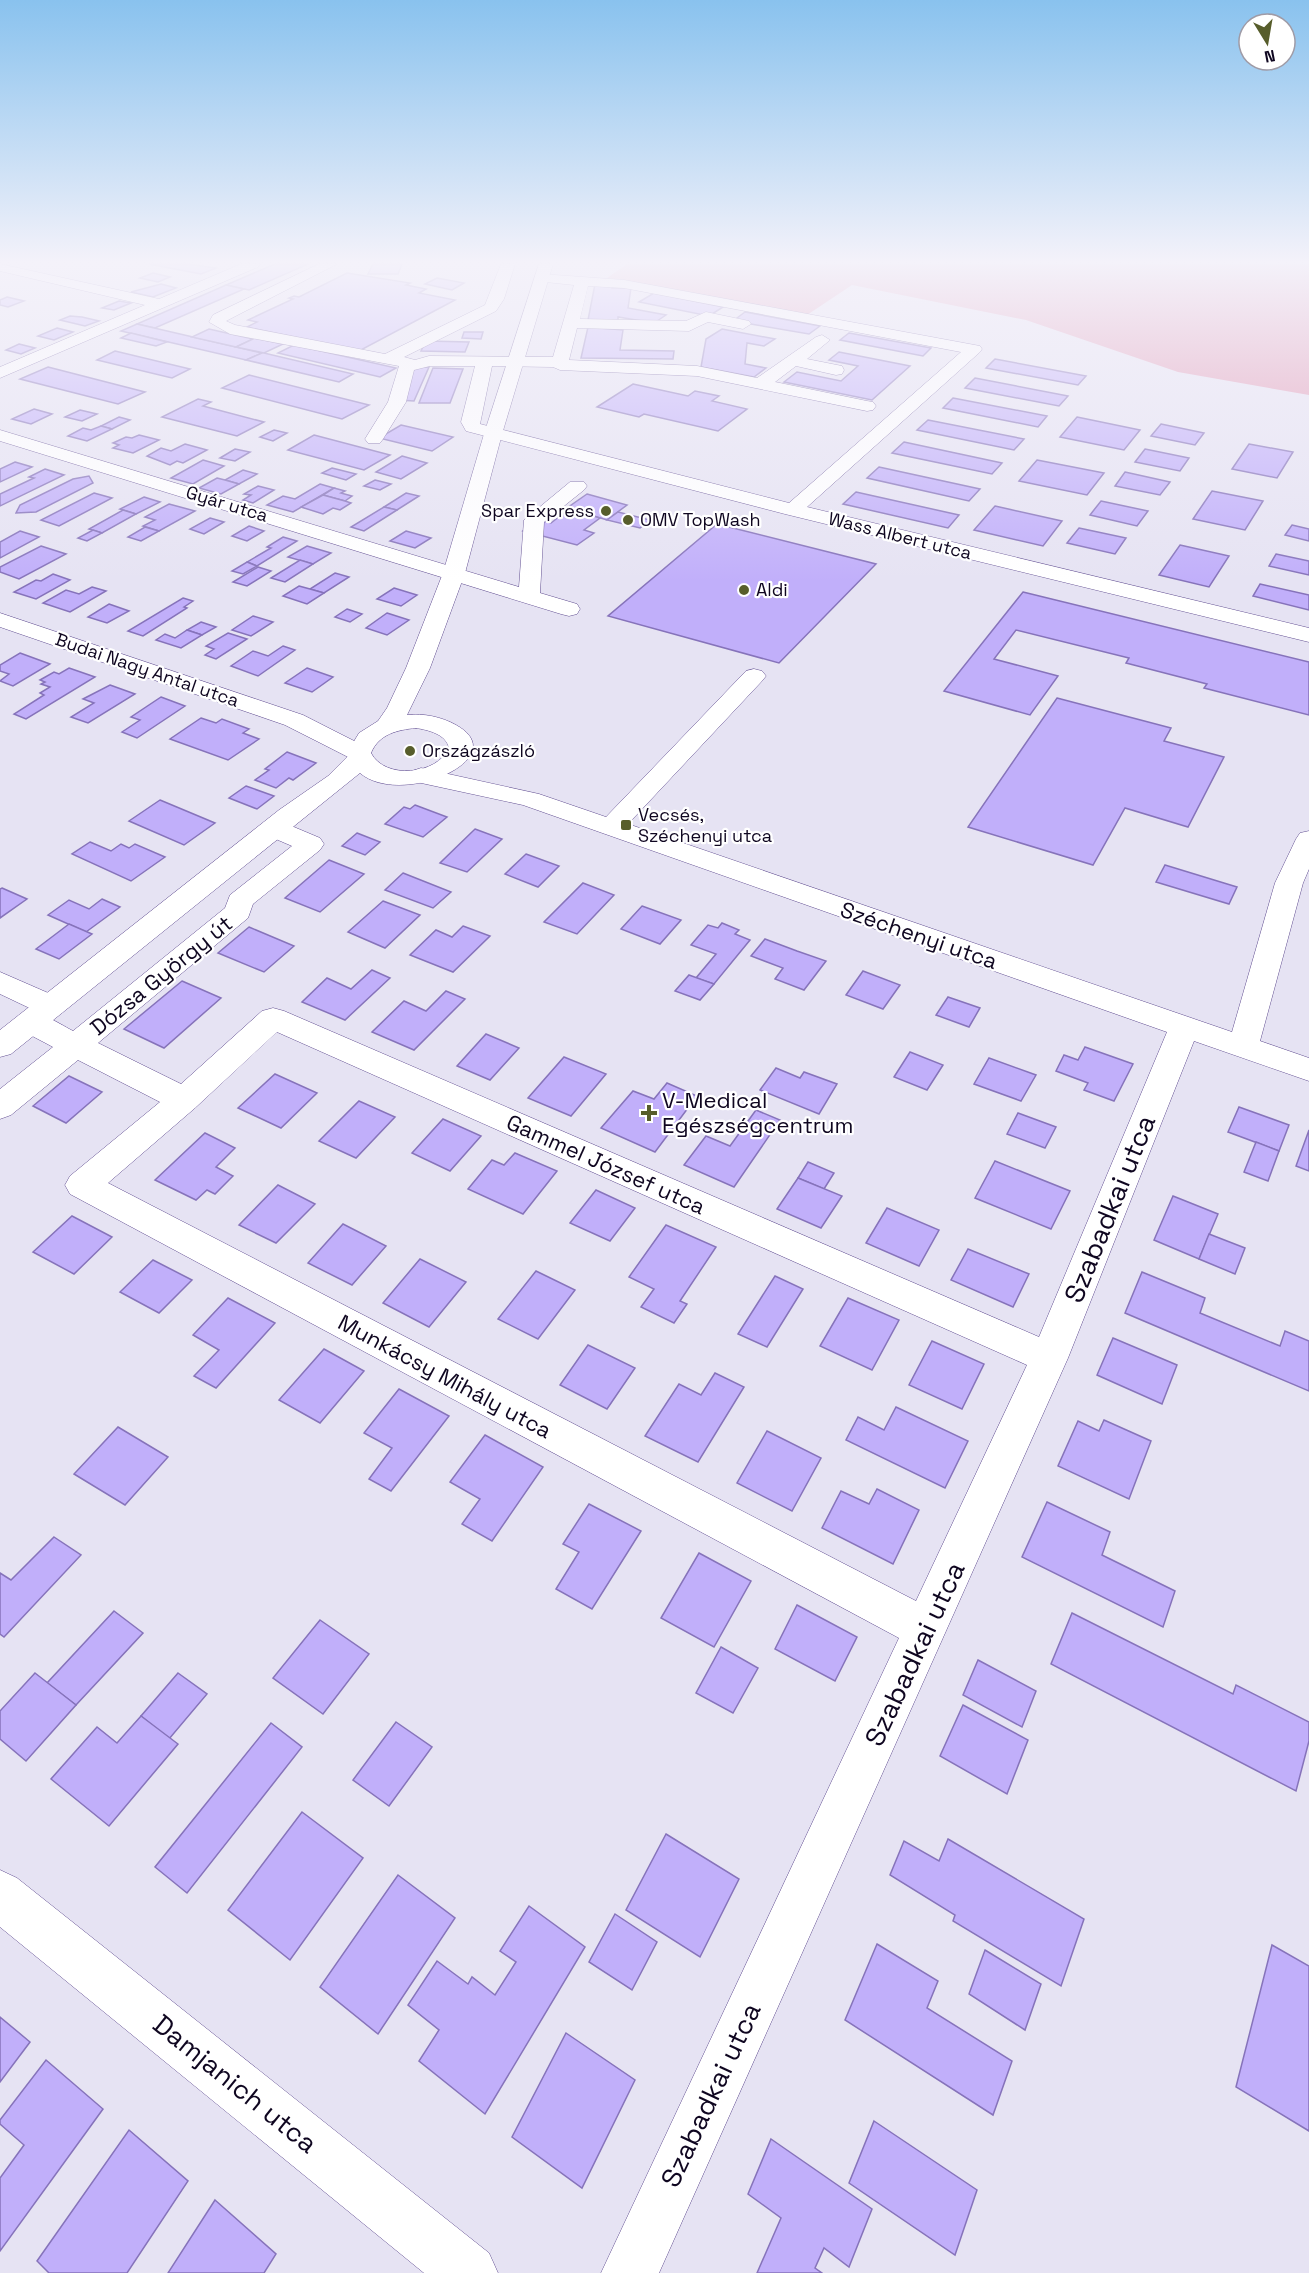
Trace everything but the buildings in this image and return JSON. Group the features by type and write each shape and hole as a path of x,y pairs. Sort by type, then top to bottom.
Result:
{"street":[{"path":"374,439 397,402 406,370"},
{"name":"Wass Albert utca","path":"482,370 470,422 472,428 792,510 1309,635"},
{"path":"382,728 399,709 418,668 454,573 512,370"},
{"path":"676,370 697,371 867,406"},
{"path":"762,384 781,370"},
{"path":"792,510 952,370"},
{"name":"Gyár utca","path":"0,435 569,609"},
{"path":"529,596 534,520 577,486"},
{"name":"Budai Nagy Antal utca","path":"0,620 294,720 350,729 382,728 416,721 430,722"},
{"path":"388,776 421,776 436,772 456,758 460,749 459,740 453,732 430,722 418,668"},
{"path":"610,828 754,676"},
{"name":"Budai Nagy Antal utca","path":"294,720 359,756 372,771 388,776"},
{"name":"Dózsa György út","path":"0,1046 280,822 337,781 359,756 367,737 382,728"},
{"name":"Széchenyi utca","path":"456,758 530,799"},
{"name":"Dózsa György út","path":"280,822 388,776"},
{"name":"Széchenyi utca","path":"421,776 530,799 1309,1070"},
{"name":"Dózsa György út","path":"0,1107 238,912 240,901 312,844 280,822"},
{"path":"1243,1048 1289,883 1309,839"},
{"path":"0,982 41,1014 75,1045 184,1100"},
{"name":"Gammel József utca","path":"184,1100 273,1018 1049,1358"},
{"name":"Szabadkai utca","path":"630,2273 1049,1358 1184,1028"},
{"name":"Munkácsy Mihály utca","path":"184,1100 82,1185 926,1629"},
{"name":"Damjanich utca","path":"0,1895 469,2273"}],"shaded area":[{"path":"1172,370 1309,370 1309,395"}],"place":[{"name":"Spar Express","path":"606,511"},
{"name":"OMV TopWash","path":"628,520"},
{"name":"Aldi","path":"744,590"},
{"name":"Országzászló","path":"410,751"},
{"name":"Vecsés, Széchenyi utca","path":"626,825"},
{"name":"V-Medical Egészségcentrum","path":"649,1113"}]}
